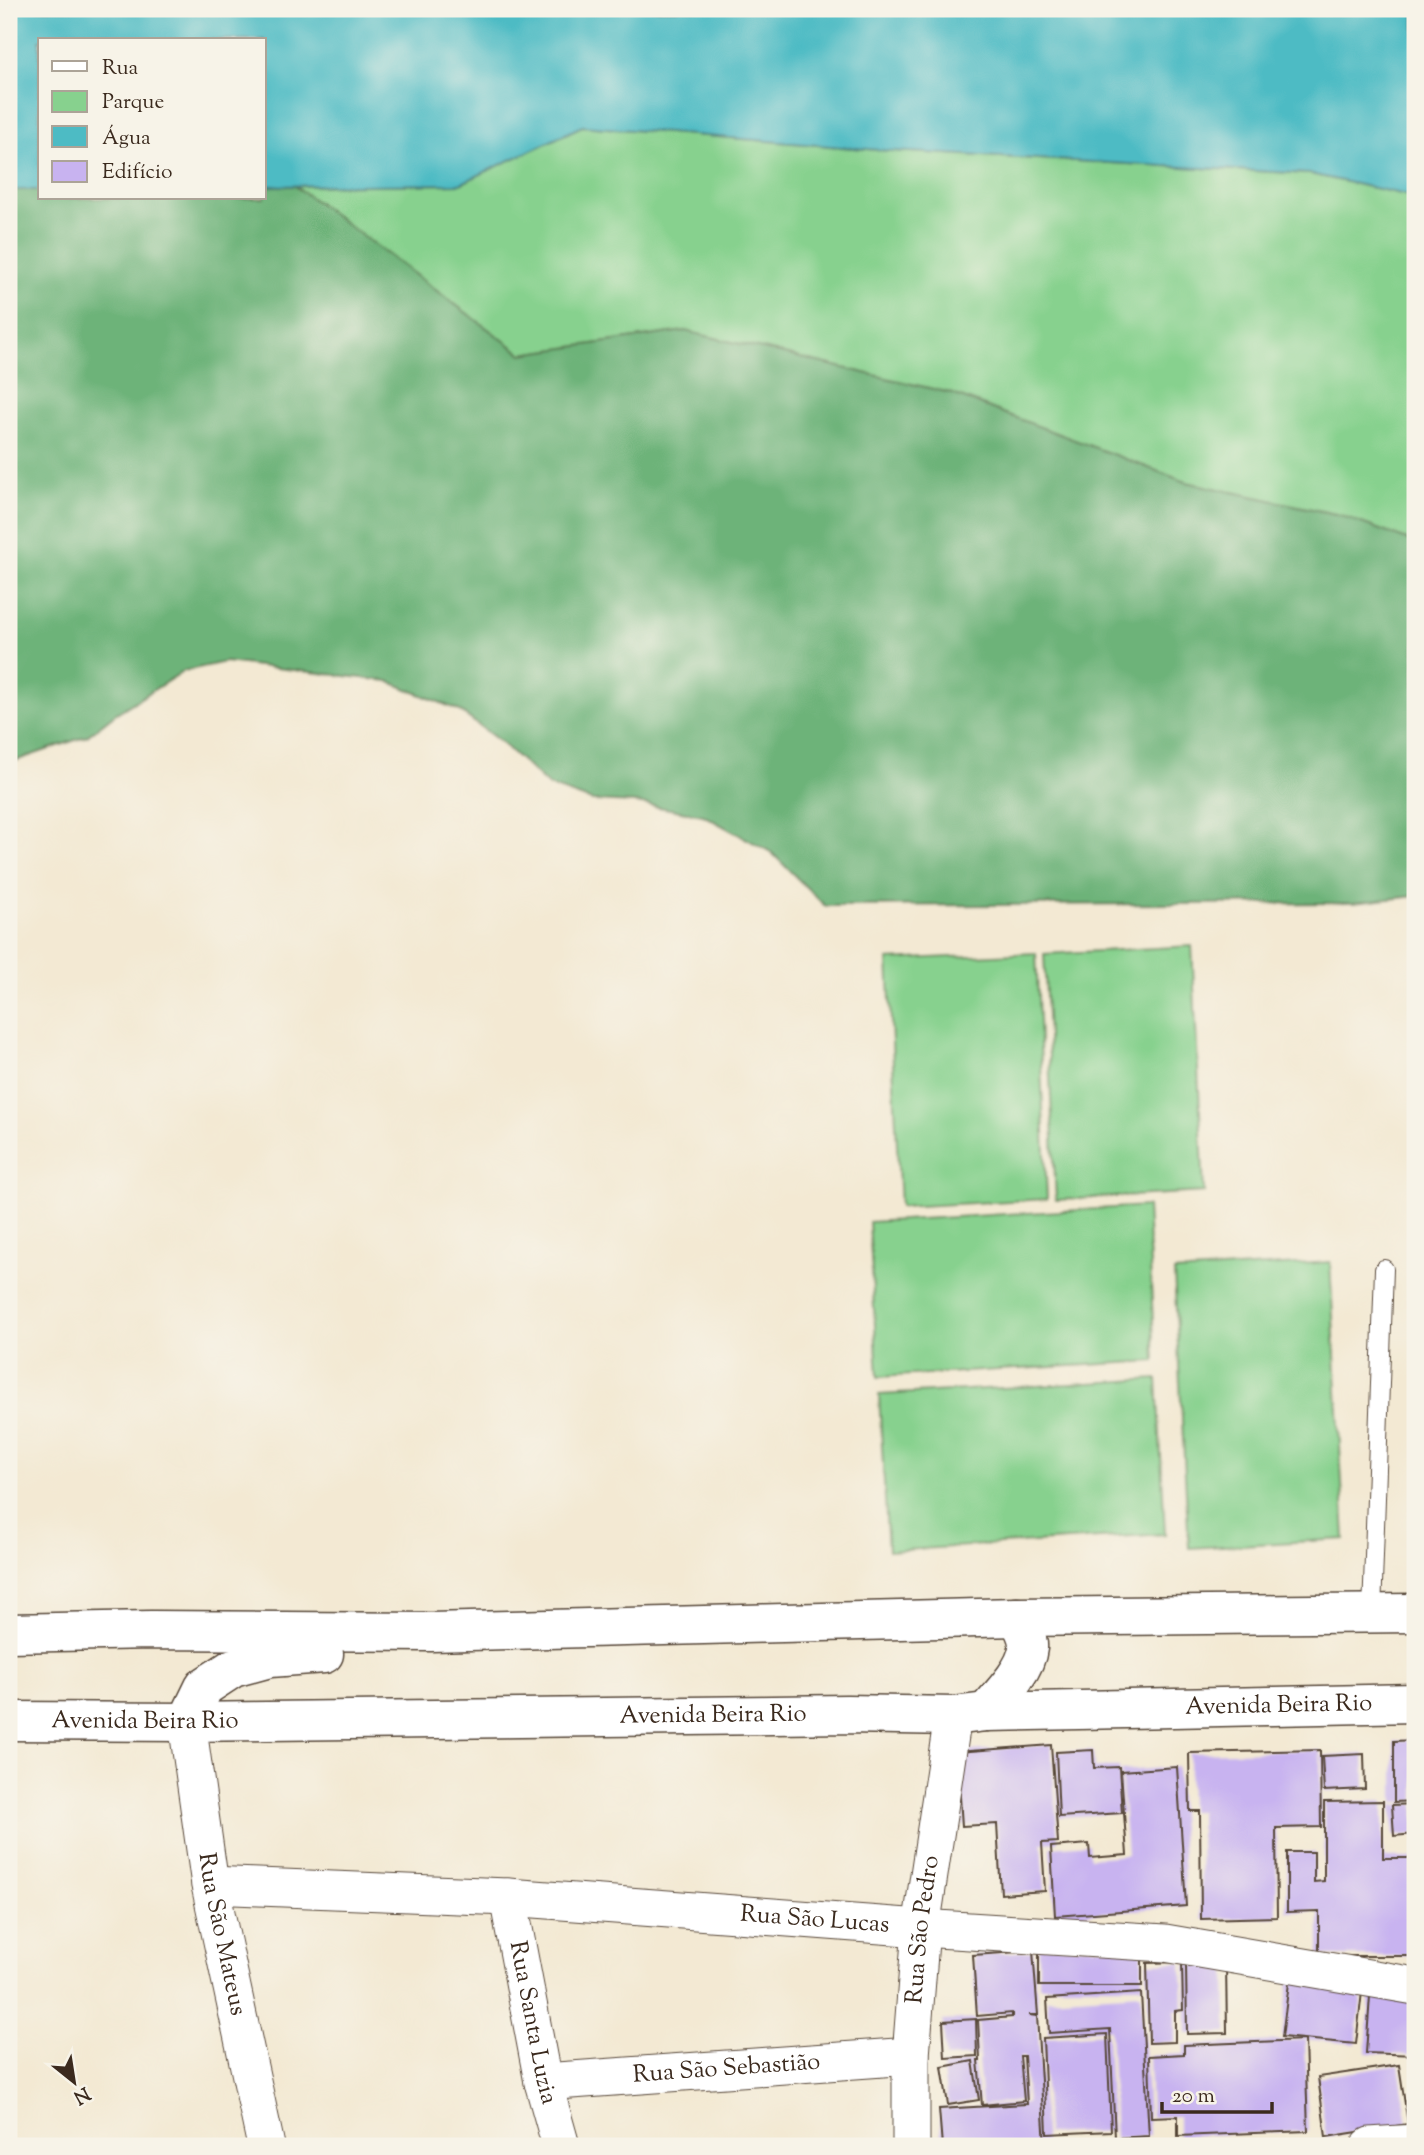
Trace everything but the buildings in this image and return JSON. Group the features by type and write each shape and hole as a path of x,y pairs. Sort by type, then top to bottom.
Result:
{"main road":[{"path":"9,1633 431,1632 1017,1617 1415,1613"},
{"path":"969,1714 1012,1681 1028,1647 1024,1629 1017,1617"},
{"path":"187,1722 204,1687 233,1668 270,1658 374,1650 431,1632"},
{"name":"Avenida Beira Rio","path":"9,1721 187,1722 969,1714 1415,1703"}],"street":[{"name":"Rua São Pedro","path":"911,2146 911,2056 921,1928 969,1714"},
{"name":"Rua São Mateus","path":"187,1722 211,1885 266,2146"},
{"name":"Rua São Lucas","path":"211,1885 508,1897 1165,1943 1415,1986"},
{"name":"Rua Santa Luzia","path":"508,1897 543,2082 561,2146"},
{"name":"Rua São Sebastião","path":"543,2082 911,2056"},
{"path":"1370,2146 1415,2143"}],"lane":[{"path":"1372,1613 1384,1269"}],"green space":[{"path":"582,126 891,151 1310,174 1415,197 1415,543 1340,515 1186,482 950,393 685,331 522,354 295,186 460,184"},
{"path":"266,186 295,186 522,354 685,331 950,393 1186,482 1340,515 1415,543 1415,896 1353,903 825,906 771,852 703,815 636,803 592,801 549,786 502,743 458,710 388,681 225,662 184,671 115,714 87,736 9,763 9,190 38,190 38,200 266,200"},
{"path":"1192,946 1204,1192 1056,1200 1044,954"},
{"path":"1036,953 1047,1199 900,1207 888,960"},
{"path":"1147,1206 1155,1361 878,1377 869,1222"},
{"path":"1330,1262 1345,1539 1189,1548 1174,1272"},
{"path":"1157,1379 1165,1534 888,1551 879,1395"}],"water":[{"path":"9,9 1415,9 1415,197 1310,174 891,151 582,126 460,184 266,186 266,38 38,38 38,190 9,190"}]}
